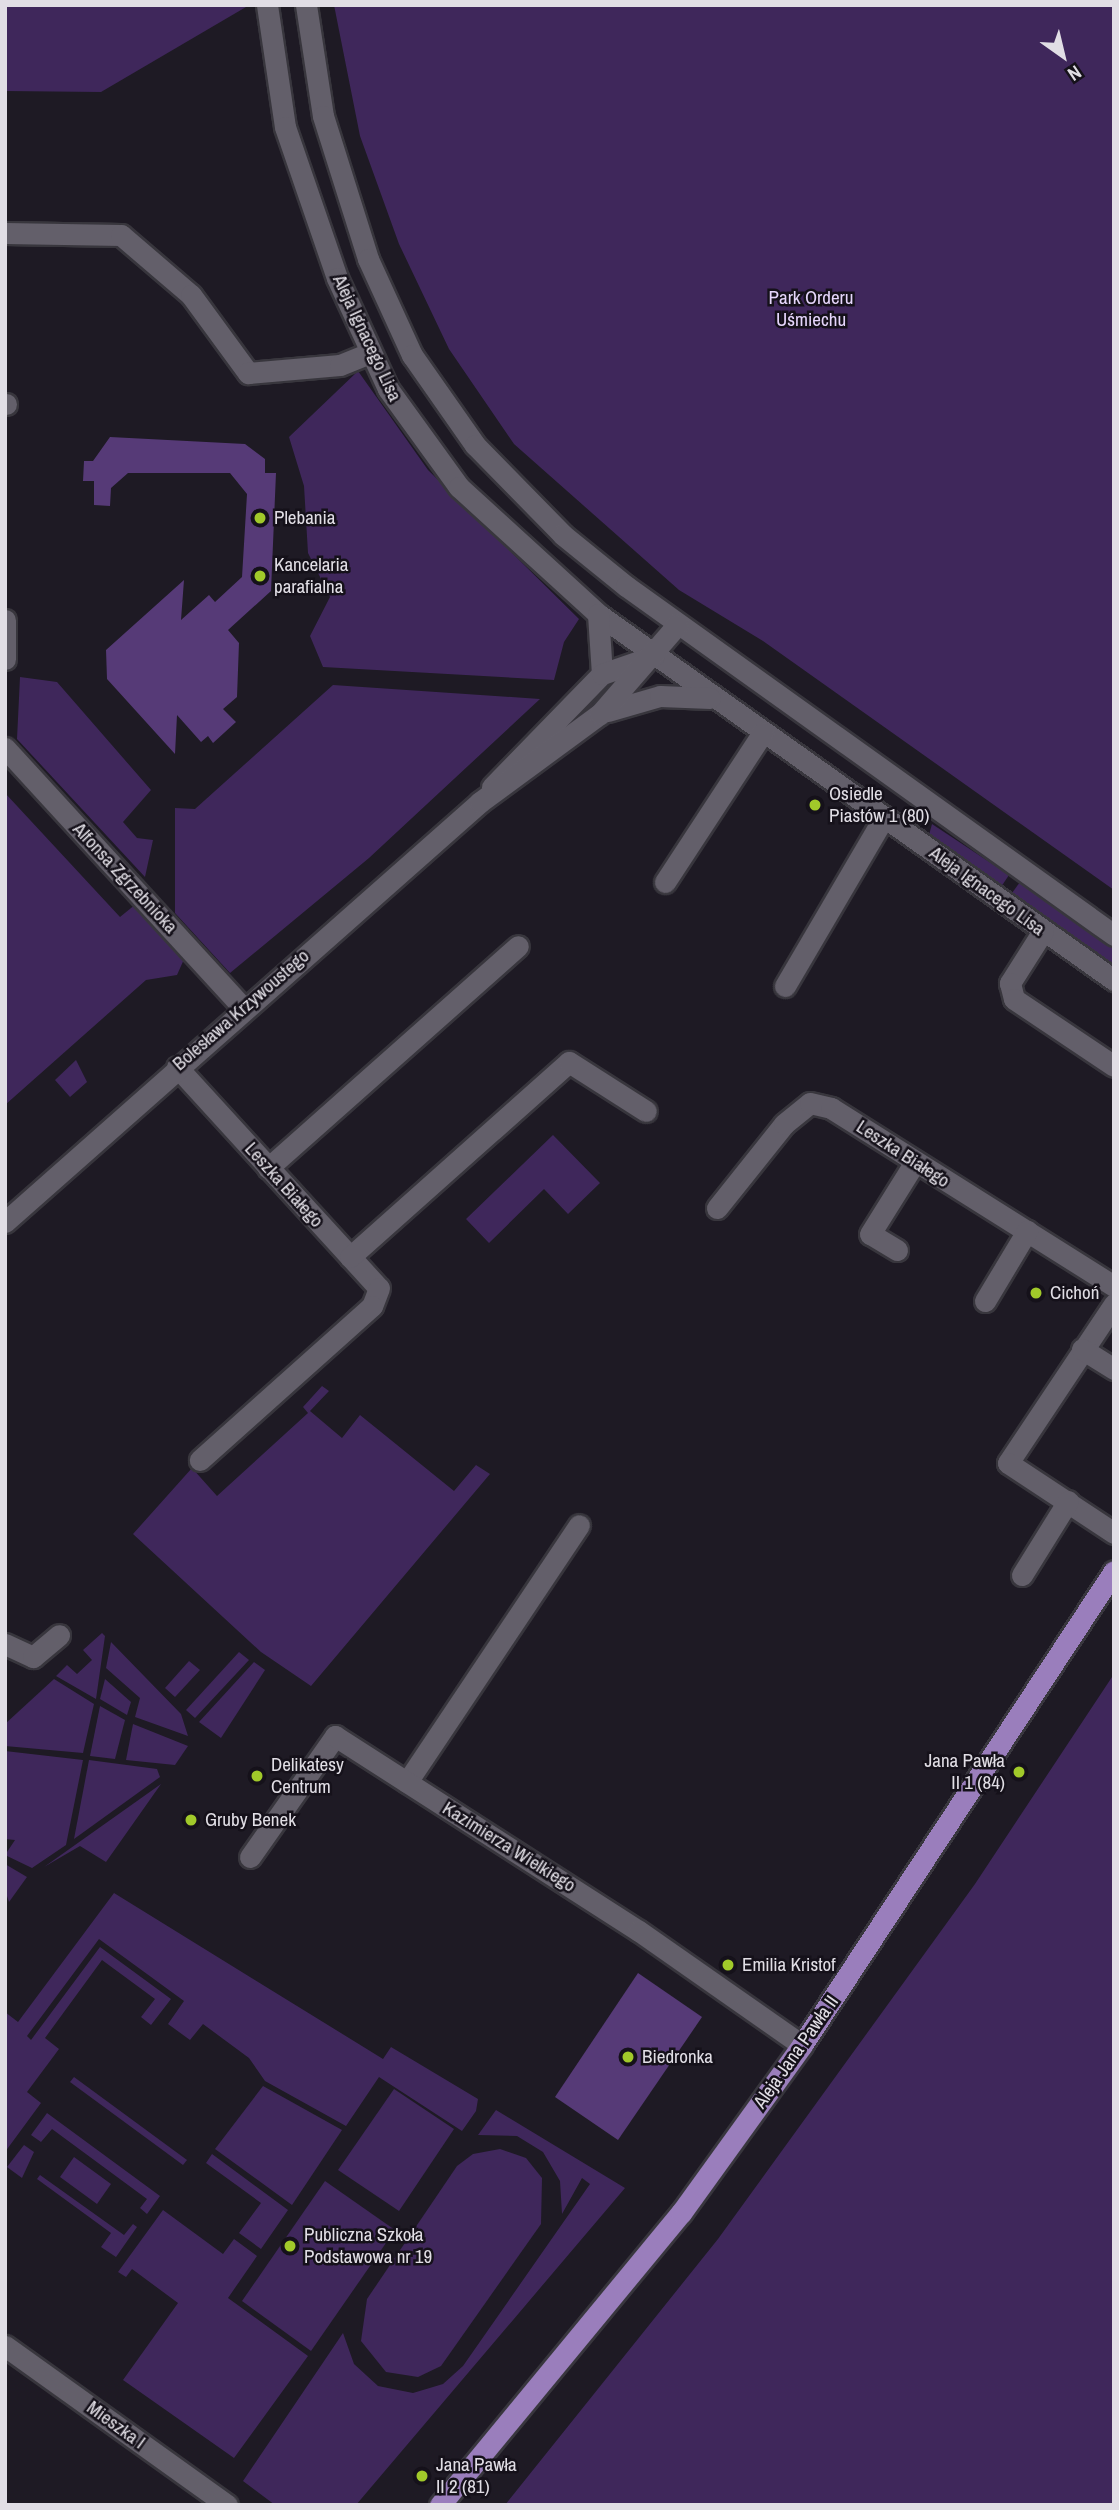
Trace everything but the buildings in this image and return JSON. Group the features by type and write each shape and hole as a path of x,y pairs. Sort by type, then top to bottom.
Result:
{"main road":[{"name":"Aleja Jana Pawła II","path":"440,2505 681,2213 802,2046 1114,1572"}],"street":[{"name":"Aleja Ignacego Lisa","path":"267,5 288,139 370,353 410,425 459,487 598,614 1114,980"},
{"name":"Aleja Ignacego Lisa","path":"306,5 323,116 343,189 412,355 475,445 563,535 677,625 1114,935"},
{"path":"5,233 121,235 191,295 248,373 340,365 370,353"},
{"path":"598,614 602,674"},
{"path":"5,620 5,659"},
{"path":"655,656 677,625"},
{"name":"Bolesława Krzywoustego","path":"480,802 602,674 655,656"},
{"name":"Bolesława Krzywoustego","path":"5,1222 243,1008 480,802 600,714 655,656"},
{"name":"Bolesława Krzywoustego","path":"600,714 660,696 715,698"},
{"path":"665,882 763,732"},
{"name":"Alfonsa Zgrzebnioka","path":"5,748 243,1008"},
{"path":"785,986 884,817"},
{"path":"1043,931 1010,983 1014,999 1114,1066"},
{"path":"268,1168 518,946"},
{"path":"350,1257 569,1062 646,1111"},
{"name":"Leszka Białego","path":"177,1067 379,1288 372,1306 200,1460"},
{"name":"Leszka Białego","path":"717,1208 784,1124 810,1102 831,1108 1114,1286"},
{"path":"897,1250 870,1234 915,1162"},
{"path":"985,1301 1027,1231"},
{"path":"1114,1304 1008,1463 1114,1533"},
{"path":"1082,1349 1114,1369"},
{"path":"1021,1575 1068,1502"},
{"path":"407,1782 579,1525"},
{"path":"5,1644 33,1657 59,1634"},
{"name":"Kazimierza Wielkiego","path":"250,1857 335,1736 639,1931 802,2046"},
{"name":"Mieszka I","path":"5,2346 227,2505"}],"green space":[{"path":"5,5 246,7 101,92 5,91"},
{"name":"Park Orderu Uśmiechu","path":"334,5 1114,6 1114,890 763,641 679,590 514,444 449,349 399,244 360,136"},
{"path":"358,371 428,470 579,619 564,642 554,680 323,667 310,636 330,597 308,553 304,486 289,437"},
{"path":"20,677 57,682 151,790 123,822 137,838 153,840 145,877 17,739"},
{"path":"333,685 540,699 369,858 230,973 175,913 175,808 195,809"},
{"path":"5,793 120,917 136,904 185,957 177,975 146,980 5,1105"},
{"path":"932,824 1009,875 1001,887 929,835"},
{"path":"1020,882 1114,949 1114,966 1012,893"},
{"path":"76,1060 87,1082 70,1097 55,1080"},
{"path":"553,1135 600,1183 568,1214 544,1189 489,1243 466,1219"},
{"path":"322,1386 329,1391 310,1411 342,1438 360,1415 454,1491 476,1465 490,1474 311,1686 261,1652 133,1534 192,1468 217,1496 308,1413 303,1407"},
{"path":"102,1633 105,1636 96,1699 56,1676 67,1665 77,1674 92,1660 83,1650"},
{"path":"111,1642 181,1714 188,1736 135,1717 140,1698 106,1668"},
{"path":"239,1652 249,1660 195,1718 186,1710"},
{"path":"189,1661 200,1670 175,1697 165,1688"},
{"path":"254,1662 265,1670 221,1738 199,1722"},
{"path":"1114,1674 1114,2505 505,2505 718,2239 975,1884"},
{"path":"54,1679 94,1704 83,1753 5,1746 5,1724"},
{"path":"105,1679 131,1702 127,1715 100,1699"},
{"path":"100,1706 125,1720 115,1759 90,1756"},
{"path":"133,1724 188,1746 175,1765 126,1760"},
{"path":"5,1751 83,1760 66,1845 32,1868 5,1855 15,1840 5,1839"},
{"path":"89,1760 157,1769 160,1777 74,1839"},
{"path":"161,1784 106,1862 80,1846 44,1867"},
{"path":"5,1864 27,1877 9,1902 5,1890"},
{"path":"114,1893 383,2059 391,2047 478,2099 476,2111 462,2131 379,2077 346,2126 265,2081 249,2058 203,2024 190,2040 168,2024 184,2001 99,1939 27,2036 31,2040 100,1947 171,1999 151,2025 141,2017 155,1999 102,1960 45,2038 59,2049 27,2092 41,2103 5,2152 5,2012 18,2022"},
{"path":"74,2077 187,2160 183,2165 70,2082"},
{"path":"263,2086 342,2130 292,2205 215,2149"},
{"path":"394,2089 454,2129 399,2211 338,2170"},
{"path":"496,2110 625,2188 356,2505 275,2505 243,2481 343,2333 354,2364 378,2386 413,2393 443,2384 463,2366 590,2184 582,2178 562,2214 560,2181 543,2152 517,2136 478,2135"},
{"path":"47,2113 160,2196 147,2214 140,2208 147,2199 52,2129 41,2142 31,2135"},
{"path":"24,2145 34,2152 22,2178 7,2167"},
{"path":"500,2149 526,2158 542,2178 541,2224 441,2366 418,2377 386,2372 361,2341 367,2299 457,2166 473,2154"},
{"path":"212,2154 288,2210 261,2249 239,2233 261,2203 206,2163"},
{"path":"74,2157 111,2184 97,2204 60,2177"},
{"path":"40,2175 124,2235 133,2224 137,2227 116,2257 101,2247 111,2233 37,2179"},
{"path":"325,2181 395,2230 311,2351 242,2301"},
{"path":"163,2210 223,2254 234,2239 257,2256 228,2298 308,2356 234,2458 123,2380 178,2303 132,2269 126,2277 118,2272"}],"place":[{"name":"Plebania","path":"260,518"},
{"name":"Kancelaria parafialna","path":"260,576"},
{"name":"Osiedle Piastów 1 (80)","path":"815,805"},
{"name":"Cichoń","path":"1036,1293"},
{"name":"Jana Pawła II 1 (84)","path":"1019,1772"},
{"name":"Delikatesy Centrum","path":"257,1776"},
{"name":"Gruby Benek","path":"191,1820"},
{"name":"Emilia Kristof","path":"728,1965"},
{"name":"Biedronka","path":"628,2057"},
{"name":"Publiczna Szkoła Podstawowa nr 19","path":"290,2246"},
{"name":"Jana Pawła II 2 (81)","path":"422,2476"}]}
